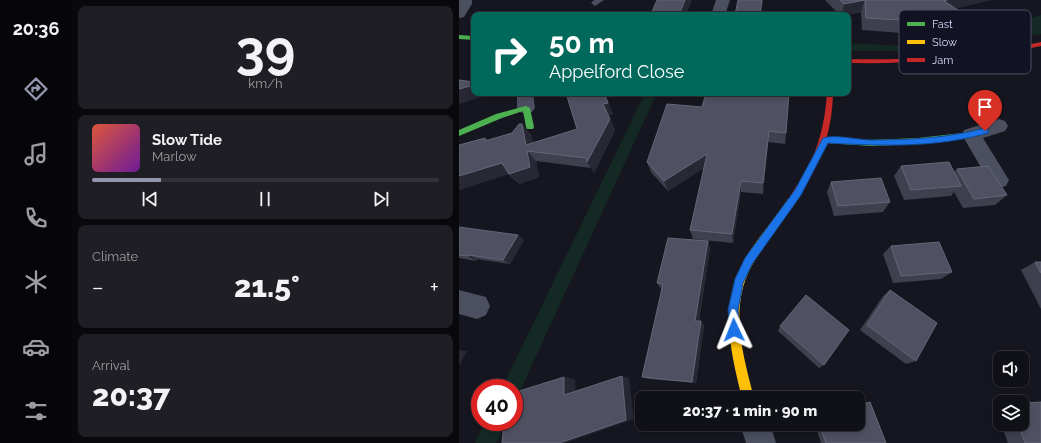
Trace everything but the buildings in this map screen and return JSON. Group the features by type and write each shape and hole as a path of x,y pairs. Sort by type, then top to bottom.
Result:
{"street":[{"path":"459,14 465,4 465,0"},
{"path":"719,12 723,0"},
{"path":"459,37 471,38"},
{"path":"1031,47 1041,44"},
{"path":"851,61 899,63"},
{"path":"747,391 734,330 733,310 738,283 749,261 798,192 826,140 832,108 830,96"},
{"path":"459,133 499,116 525,100 530,127"},
{"path":"826,140 871,143 918,142 971,135 999,126"},
{"path":"971,135 999,180"},
{"path":"757,431 761,443"}],"green space":[{"path":"1041,15 1041,34 1031,36 1031,18"},
{"path":"851,43 899,46 899,51 851,51"},
{"path":"644,96 656,96 523,384 523,379 506,379"},
{"path":"481,431 502,431 496,443 475,443"}],"traffic: fast":[{"path":"459,37 471,38"},
{"path":"459,133 499,116 526,108 530,127"},
{"path":"826,140 871,143 918,141 971,135"}],"traffic: slow":[{"path":"746,391 740,367 735,335 734,303 737,288 753,254 791,202"}],"traffic: jam":[{"path":"1031,46 1041,44"},
{"path":"851,61 899,61"},
{"path":"791,202 814,164 824,138 830,96"}],"route":[{"path":"734,330 733,310 738,283 749,261 798,192 826,140 871,143 918,142 971,135 985,131"}]}
